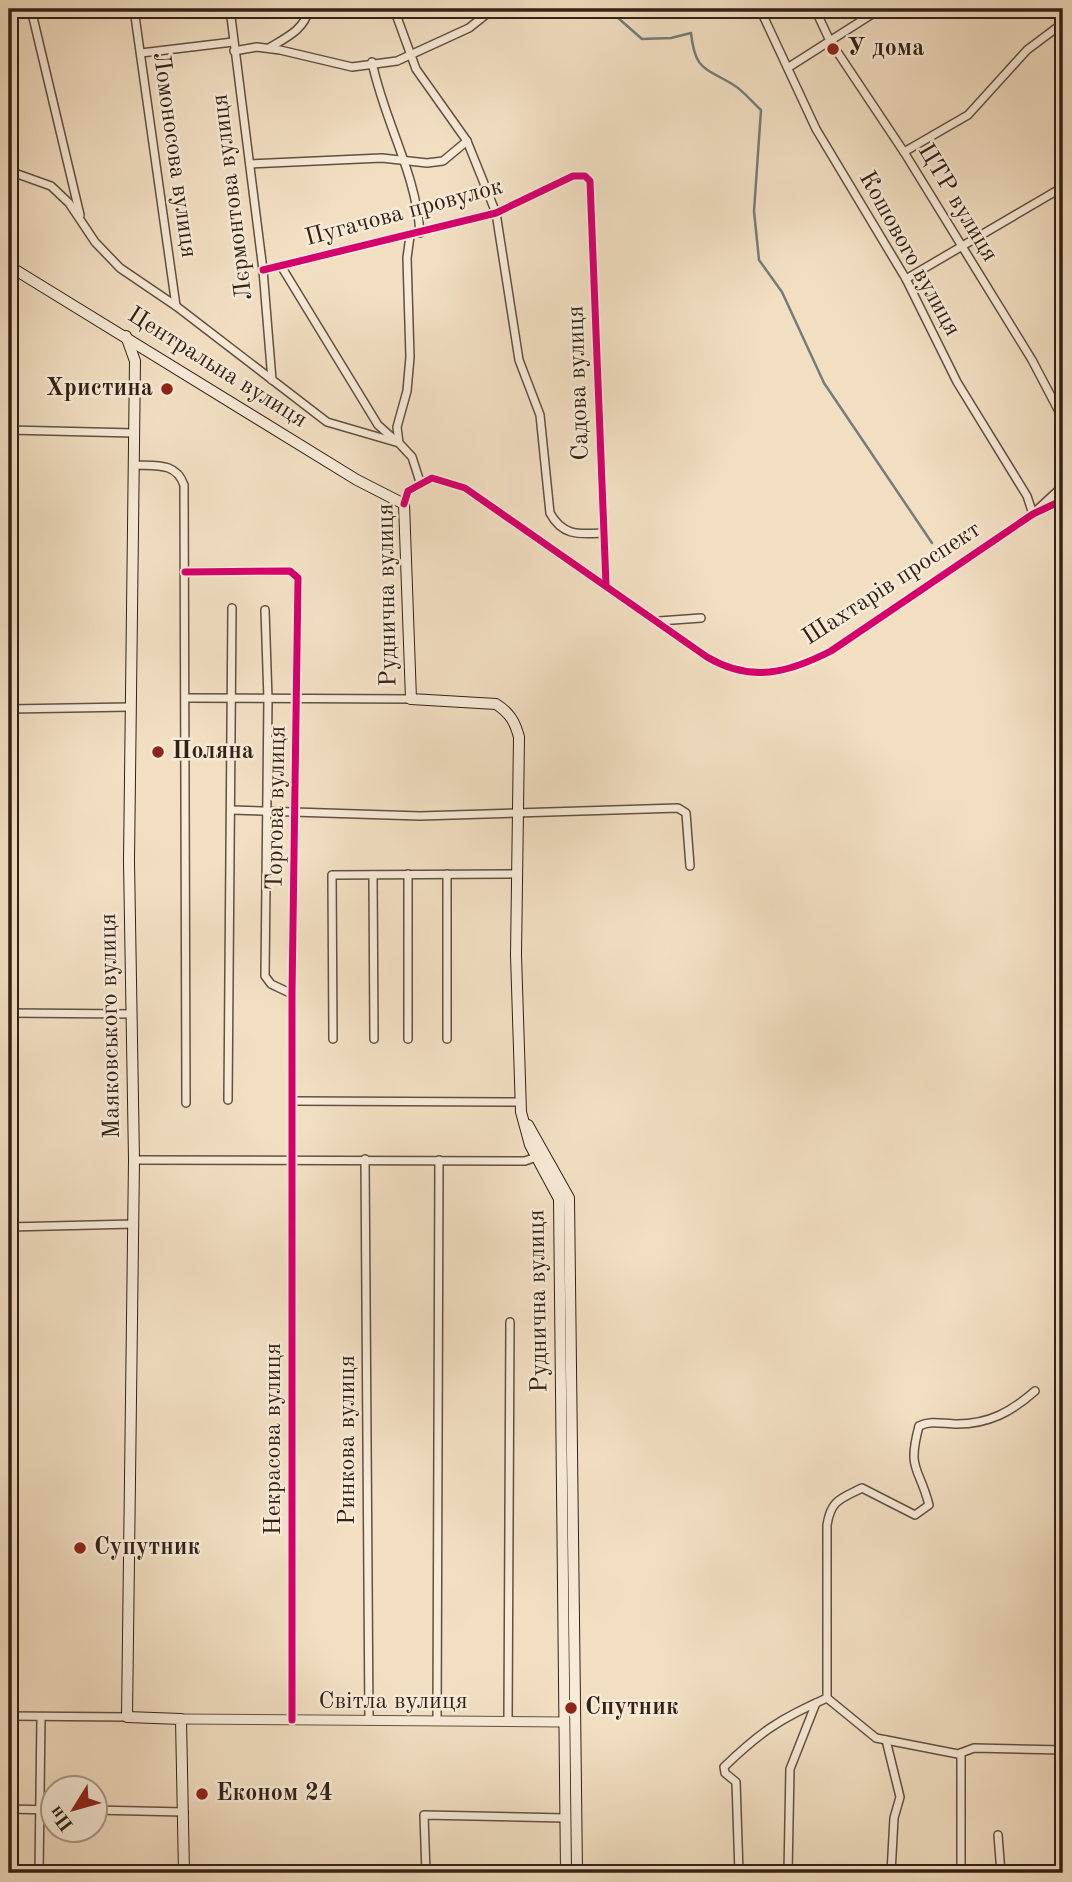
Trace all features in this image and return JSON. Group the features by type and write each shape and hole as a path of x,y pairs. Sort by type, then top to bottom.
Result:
{"main road":[{"name":"Центральна вулиця","path":"9,266 153,352 357,480 404,505"},
{"name":"Маяковського вулиця","path":"125,335 135,361 130,707 134,1224 127,1717"},
{"name":"Руднична вулиця","path":"404,505 411,699 479,701 496,705 507,712 519,737 516,955 520,1107 530,1145 559,1199 566,1873"},
{"path":"520,1107 569,1198 577,1873"},
{"path":"127,1717 181,1719 184,1873"}],"street":[{"path":"31,9 82,223"},
{"name":"Ломоносова вулиця","path":"134,9 176,306"},
{"name":"Лєрмонтова вулиця","path":"230,9 263,270 272,380"},
{"path":"268,48 295,32 306,21 309,9"},
{"path":"394,9 416,69 467,141 496,213 519,360 540,415 550,513 557,525 571,535 604,533"},
{"path":"234,51 268,48 352,67 372,62 397,61 469,29 493,9"},
{"name":"Кошового вулиця","path":"760,9 816,129 906,279 957,382 1027,496 1033,514"},
{"name":"ЦТР вулиця","path":"814,9 830,41 904,152 1032,360 1063,419"},
{"path":"789,67 880,9"},
{"path":"904,152 968,115 1027,51 1063,23"},
{"path":"141,53 233,42"},
{"path":"372,62 379,97 406,160 418,209 420,233"},
{"path":"250,164 382,158 427,163 443,161 467,141"},
{"path":"9,171 51,186 69,203 94,242 120,268 176,306 327,422 399,443"},
{"name":"Пугачова провулок","path":"263,270 496,213 573,176 585,176 590,181"},
{"name":"Садова вулиця","path":"590,181 606,584"},
{"path":"906,279 1063,187"},
{"path":"399,443 397,427 407,391 410,357 410,236"},
{"path":"281,266 378,425 412,457 420,482"},
{"path":"135,361 153,352"},
{"path":"9,430 134,433"},
{"path":"134,465 173,467 180,473 184,485 186,1103"},
{"name":"Шахтарів проспект","path":"420,482 432,478 465,488 727,669 759,674 778,671 831,651 1033,514 1063,486"},
{"name":"Руднична вулиця","path":"404,505 408,491 420,482"},
{"name":"Шахтарів проспект","path":"1033,514 1063,500"},
{"name":"Торгова вулиця","path":"185,572 290,571 298,579 293,1101"},
{"path":"228,1100 232,608"},
{"path":"265,610 268,698 265,976 271,984 292,994"},
{"path":"658,621 691,621 701,618"},
{"name":"Руднична вулиця","path":"186,698 411,699"},
{"path":"9,709 130,707"},
{"path":"231,810 519,814 678,808 686,813 688,821 690,866"},
{"path":"408,874 408,1039"},
{"path":"447,874 447,1039"},
{"path":"333,1039 332,875 518,874"},
{"path":"373,875 374,1039"},
{"path":"9,1013 132,1014"},
{"path":"293,1101 520,1107"},
{"name":"Некрасова вулиця","path":"292,1720 293,1101"},
{"path":"134,1160 293,1158 525,1161 536,1157"},
{"name":"Ринкова вулиця","path":"365,1159 369,1721"},
{"path":"438,1721 439,1160"},
{"path":"9,1227 134,1224"},
{"path":"508,1722 509,1322"},
{"path":"827,1698 830,1508 840,1498 862,1488 915,1515 924,1512 929,1505 913,1467 913,1448 919,1426 927,1422 958,1424 987,1421 1003,1416 1035,1391"},
{"path":"739,1873 736,1782 725,1773 724,1767 762,1731 827,1698"},
{"path":"827,1698 876,1738 961,1753 974,1748 1063,1750"},
{"path":"788,1873 790,1769 816,1703"},
{"path":"9,1716 127,1717"},
{"path":"41,1717 41,1773"},
{"name":"Світла вулиця","path":"181,1719 563,1722"},
{"path":"886,1740 900,1797 894,1818 891,1873"},
{"path":"961,1753 961,1873"},
{"path":"9,1809 38,1809"},
{"path":"108,1810 184,1812"},
{"path":"426,1873 424,1815 565,1818"},
{"path":"998,1836 1001,1873"},
{"path":"39,1873 40,1843"}],"waterway":[{"path":"614,9 617,17 642,39 671,38 691,33 695,54 702,66 736,87 761,110 754,211 759,260 782,292 824,383 932,543"}],"cycle path":[{"path":"263,270 496,213 573,176 585,176 590,181 606,584"},
{"path":"404,504 408,491 432,478 465,488 707,657 739,670 769,672 800,665 831,651 1033,514 1063,500"},
{"path":"185,572 290,571 298,578 292,994 292,1720"}],"place":[{"name":"У дома","path":"833,49"},
{"name":"Христина","path":"167,389"},
{"name":"Поляна","path":"158,752"},
{"name":"Супутник","path":"80,1548"},
{"name":"Спутник","path":"571,1708"},
{"name":"Економ 24","path":"202,1794"}]}
